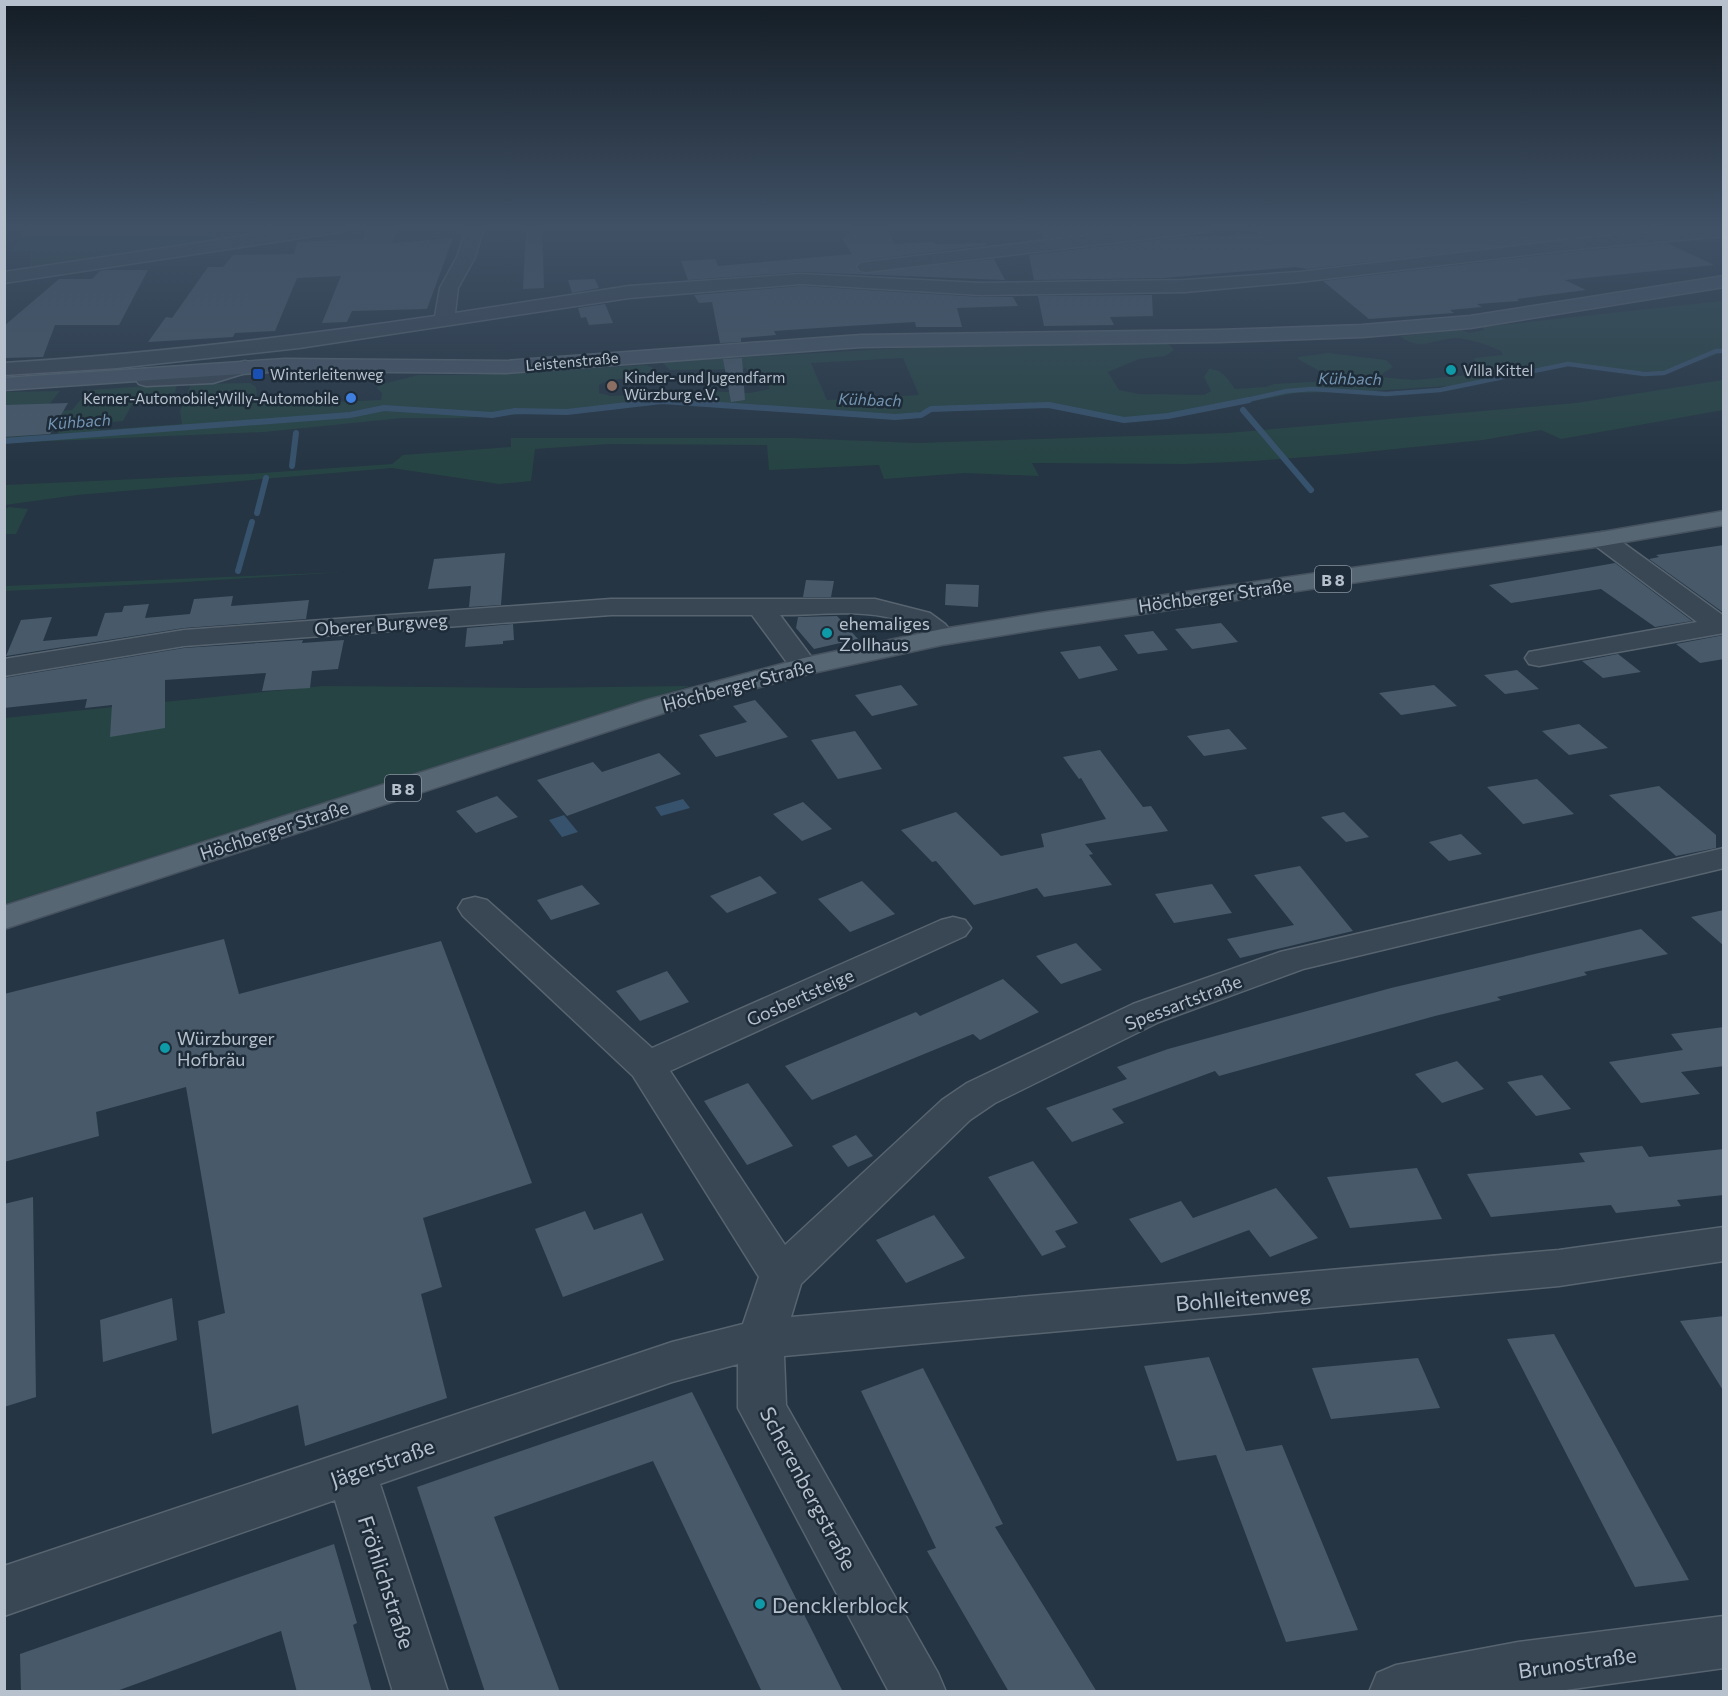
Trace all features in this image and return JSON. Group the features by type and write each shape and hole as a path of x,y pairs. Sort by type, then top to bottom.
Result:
{"main road":[{"name":"Leistenstraße","path":"4,384 309,364 462,369 859,341 1033,336 1292,335 1373,331 1473,322 1579,306"},
{"name":"Höchberger Straße","path":"4,918 657,706 804,666 942,637 1602,539 1724,518"}],"street":[{"path":"443,326 446,306"},
{"path":"4,369 194,354 443,326 552,306"},
{"path":"309,364 340,356 408,345 443,326"},
{"name":"Leistenstraße","path":"4,389 213,377 245,367"},
{"path":"1602,539 1721,625"},
{"name":"Oberer Burgweg","path":"4,669 184,638 611,607 875,607 920,617 933,626 942,637"},
{"path":"760,607 804,666"},
{"path":"1539,658 1721,625"},
{"name":"Spessartstraße","path":"760,1340 782,1275 956,1110 981,1094 1146,1013 1293,960 1724,858"},
{"path":"475,909 646,1065 759,1243 782,1275"},
{"name":"Gosbertsteige","path":"646,1065 953,928"},
{"name":"Bohlleitenweg","path":"760,1340 1559,1268 1724,1244"},
{"name":"Jägerstraße","path":"4,1591 672,1362 760,1340"},
{"name":"Scherenbergstraße","path":"760,1340 762,1408 919,1692"},
{"name":"Fröhlichstraße","path":"352,1473 422,1692"},
{"name":"Brunostraße","path":"1396,1692 1518,1669 1724,1642"}],"green space":[{"path":"1675,306 1723,306 1723,352 1680,368 1664,371 1625,372 1562,365 1462,385 1295,393 1230,406 1132,420 1048,406 953,406 911,414 888,415 696,406 669,402 590,410 460,418 402,418 264,432 5,443 5,437 57,434 63,425 30,426 5,405 5,392 60,391 43,412 72,410 89,390 177,384 173,401 133,403 123,421 103,423 100,430 182,424 180,411 191,384 250,383 256,387 257,396 281,397 286,404 381,400 382,393 377,388 379,385 418,375 475,375 646,365 656,369 643,376 606,382 599,385 599,393 611,396 702,391 750,393 770,389 767,382 750,376 745,367 744,369 670,370 662,362 939,346 1168,344 1174,350 1165,356 1139,359 1108,372 1119,390 1139,394 1204,395 1211,391 1204,377 1209,369 1221,373 1235,389 1328,381 1330,377 1298,357 1328,353 1386,360 1393,367 1381,377 1414,380 1480,374 1474,358 1503,355 1501,351 1459,338 1422,344 1408,341 1400,336 1462,330 1469,333 1485,330 1482,327","holes":["903,358 919,395 827,400 811,363"]},
{"path":"1723,380 1723,410 1561,439 1541,430 1483,440 1253,461 1185,464 1032,463 1039,476 965,473 884,479 879,465 769,470 767,445 609,444 535,449 531,481 499,484 392,468 77,495 5,505 5,485 248,474 392,464 403,455 511,447 511,438 793,438 916,443 1227,433 1576,403"},
{"path":"9,507 28,509 16,534 5,534 5,509"},
{"path":"345,572 169,583 5,591 5,586"},
{"path":"323,686 527,688 690,686 5,904 4,718"}],"water":[{"path":"683,799 690,808 661,816 655,807"},
{"path":"564,815 578,832 562,837 549,820"}],"building":[{"path":"27,306 129,306 119,325 55,325 43,357 4,358 4,326"},
{"path":"180,306 285,306 275,331 235,333 233,337 148,342 166,317 172,318"},
{"path":"329,306 428,306 427,309 352,311 347,322 322,323"},
{"path":"606,306 613,323 589,325 586,317 581,318 578,308"},
{"path":"713,306 1014,306 957,308 962,327 916,327 915,322 848,326 774,331 776,335 741,338 741,342 720,343"},
{"path":"1040,306 1153,306 1153,316 1110,317 1114,325 1044,326"},
{"path":"1353,306 1482,307 1450,310 1454,313 1369,319"},
{"path":"742,358 745,400 731,402 723,359"},
{"path":"68,403 50,434 4,437 4,405"},
{"path":"1724,545 1724,613 1649,559 1659,557 1656,555"},
{"path":"505,553 501,605 469,607 471,586 428,589 434,559"},
{"path":"1615,563 1692,621 1655,627 1601,589 1511,603 1489,585"},
{"path":"806,580 834,581 831,597 803,597"},
{"path":"946,584 979,585 978,607 945,605"},
{"path":"233,596 231,606 309,600 306,619 184,628 6,656 21,620 52,617 43,641 97,636 105,613 122,612 124,606 149,604 145,618 190,614 194,599"},
{"name":"ehemaliges Zollhaus","path":"837,616 858,639 814,649 796,628 798,617"},
{"path":"1221,623 1238,642 1192,649 1175,629"},
{"path":"513,624 514,640 503,641 503,644 465,647 467,628"},
{"path":"1153,631 1168,650 1138,654 1124,635"},
{"path":"1724,635 1724,659 1700,663 1676,644"},
{"path":"303,640 302,643 344,640 338,669 312,671 310,688 262,691 266,673 165,680 165,728 110,737 112,705 85,708 87,699 4,708 4,678 184,648"},
{"path":"1100,646 1118,670 1079,679 1060,652"},
{"path":"1618,654 1641,672 1603,678 1582,661"},
{"path":"1517,670 1539,689 1505,694 1484,675"},
{"path":"901,685 918,705 872,716 855,695"},
{"path":"1434,685 1457,706 1401,715 1379,693"},
{"path":"755,700 788,737 716,757 699,735 747,722 733,706"},
{"path":"1579,724 1608,748 1569,755 1542,731"},
{"path":"1229,729 1247,749 1204,756 1187,736"},
{"path":"855,731 882,769 838,779 811,740"},
{"path":"1100,750 1143,807 1151,806 1168,831 1085,844 1093,854 1089,855 1112,885 1044,897 1037,888 974,905 936,861 932,862 901,830 956,812 1001,856 1044,847 1041,834 1106,819 1081,778 1079,779 1063,757"},
{"path":"659,753 681,774 567,816 537,780 593,762 602,772"},
{"path":"1537,779 1574,814 1523,824 1487,787"},
{"path":"1659,786 1716,835 1716,848 1676,856 1609,795"},
{"path":"497,796 518,817 476,833 456,811"},
{"path":"803,802 832,829 802,841 773,814"},
{"path":"1344,812 1369,837 1346,842 1321,817"},
{"path":"1461,834 1482,854 1449,861 1429,842"},
{"path":"1300,866 1353,931 1240,958 1227,939 1294,925 1254,875"},
{"path":"760,876 777,893 727,913 710,896"},
{"path":"862,881 895,914 850,932 818,899"},
{"path":"1212,884 1232,913 1174,923 1155,894"},
{"path":"582,885 600,904 551,920 537,900"},
{"path":"1724,910 1724,946 1691,917"},
{"path":"1641,929 1668,954 1584,972 1587,975 1497,997 1501,1000 1219,1076 1215,1071 1112,1109 1124,1123 1072,1142 1046,1108 1127,1079 1117,1067 1168,1049 1391,988"},
{"path":"224,939 239,994 441,941 532,1183 423,1218 442,1287 421,1294 447,1398 305,1446 298,1405 212,1434 198,1321 225,1313 186,1087 96,1112 99,1136 4,1162 4,994"},
{"path":"1076,943 1102,970 1061,984 1036,956"},
{"path":"667,971 689,1002 640,1021 616,991"},
{"path":"1003,979 1039,1012 980,1040 973,1034 812,1100 785,1066 916,1012 920,1016"},
{"path":"1724,1027 1724,1066 1681,1072 1700,1094 1641,1103 1609,1062 1683,1050 1671,1034"},
{"path":"1457,1061 1484,1089 1442,1103 1415,1074"},
{"path":"1542,1075 1571,1109 1536,1116 1507,1082"},
{"path":"748,1083 793,1146 747,1165 704,1101"},
{"path":"856,1135 873,1156 848,1167 832,1146"},
{"path":"1642,1146 1649,1157 1724,1149 1724,1195 1677,1200 1681,1206 1616,1213 1611,1205 1491,1217 1467,1174 1585,1162 1579,1153"},
{"path":"1033,1161 1078,1223 1055,1231 1066,1247 1042,1256 988,1177"},
{"path":"1417,1168 1442,1219 1350,1228 1327,1177"},
{"path":"1276,1188 1318,1238 1270,1257 1249,1230 1161,1263 1129,1219 1181,1201 1193,1218"},
{"path":"33,1197 36,1397 4,1407 4,1204"},
{"path":"585,1211 594,1230 642,1213 664,1260 563,1297 535,1229"},
{"path":"934,1215 965,1258 906,1283 876,1240"},
{"path":"172,1298 177,1340 103,1362 100,1320"},
{"path":"1724,1316 1724,1392 1680,1321"},
{"path":"1554,1334 1689,1580 1635,1587 1507,1339"},
{"path":"1209,1357 1246,1451 1282,1445 1358,1630 1286,1642 1216,1455 1177,1461 1144,1366"},
{"path":"1418,1358 1440,1408 1331,1419 1312,1368"},
{"path":"923,1368 1003,1524 995,1527 1097,1692 1009,1692 927,1551 936,1548 861,1391"},
{"name":"Dencklerblock","path":"692,1392 843,1692 762,1692 653,1461 494,1517 560,1692 485,1692 417,1487"},
{"path":"334,1544 357,1623 353,1625 372,1692 297,1692 281,1631 114,1692 21,1692 20,1654"}],"waterway":[{"name":"Kühbach","path":"1242,401 1287,391 1312,389 1386,394 1440,390 1568,364 1644,374 1664,373 1716,351 1724,351"},
{"name":"Kühbach","path":"662,401 895,417 921,415 931,409 1049,405 1124,420 1168,416 1249,400"},
{"name":"Kühbach","path":"4,441 350,415 384,408 492,415 515,411 567,412 662,401"},
{"path":"1243,410 1311,490"},
{"path":"292,466 296,433"},
{"path":"257,513 266,478"},
{"path":"238,571 252,522"}],"place":[{"name":"Villa Kittel","path":"1451,370"},
{"name":"Winterleitenweg","path":"258,374"},
{"name":"Kinder- und Jugendfarm Würzburg e.V.","path":"612,386"},
{"name":"Kerner-Automobile;Willy-Automobile","path":"351,398"},
{"name":"ehemaliges Zollhaus","path":"827,633"},
{"name":"Würzburger Hofbräu","path":"165,1048"},
{"name":"Dencklerblock","path":"760,1604"}]}
